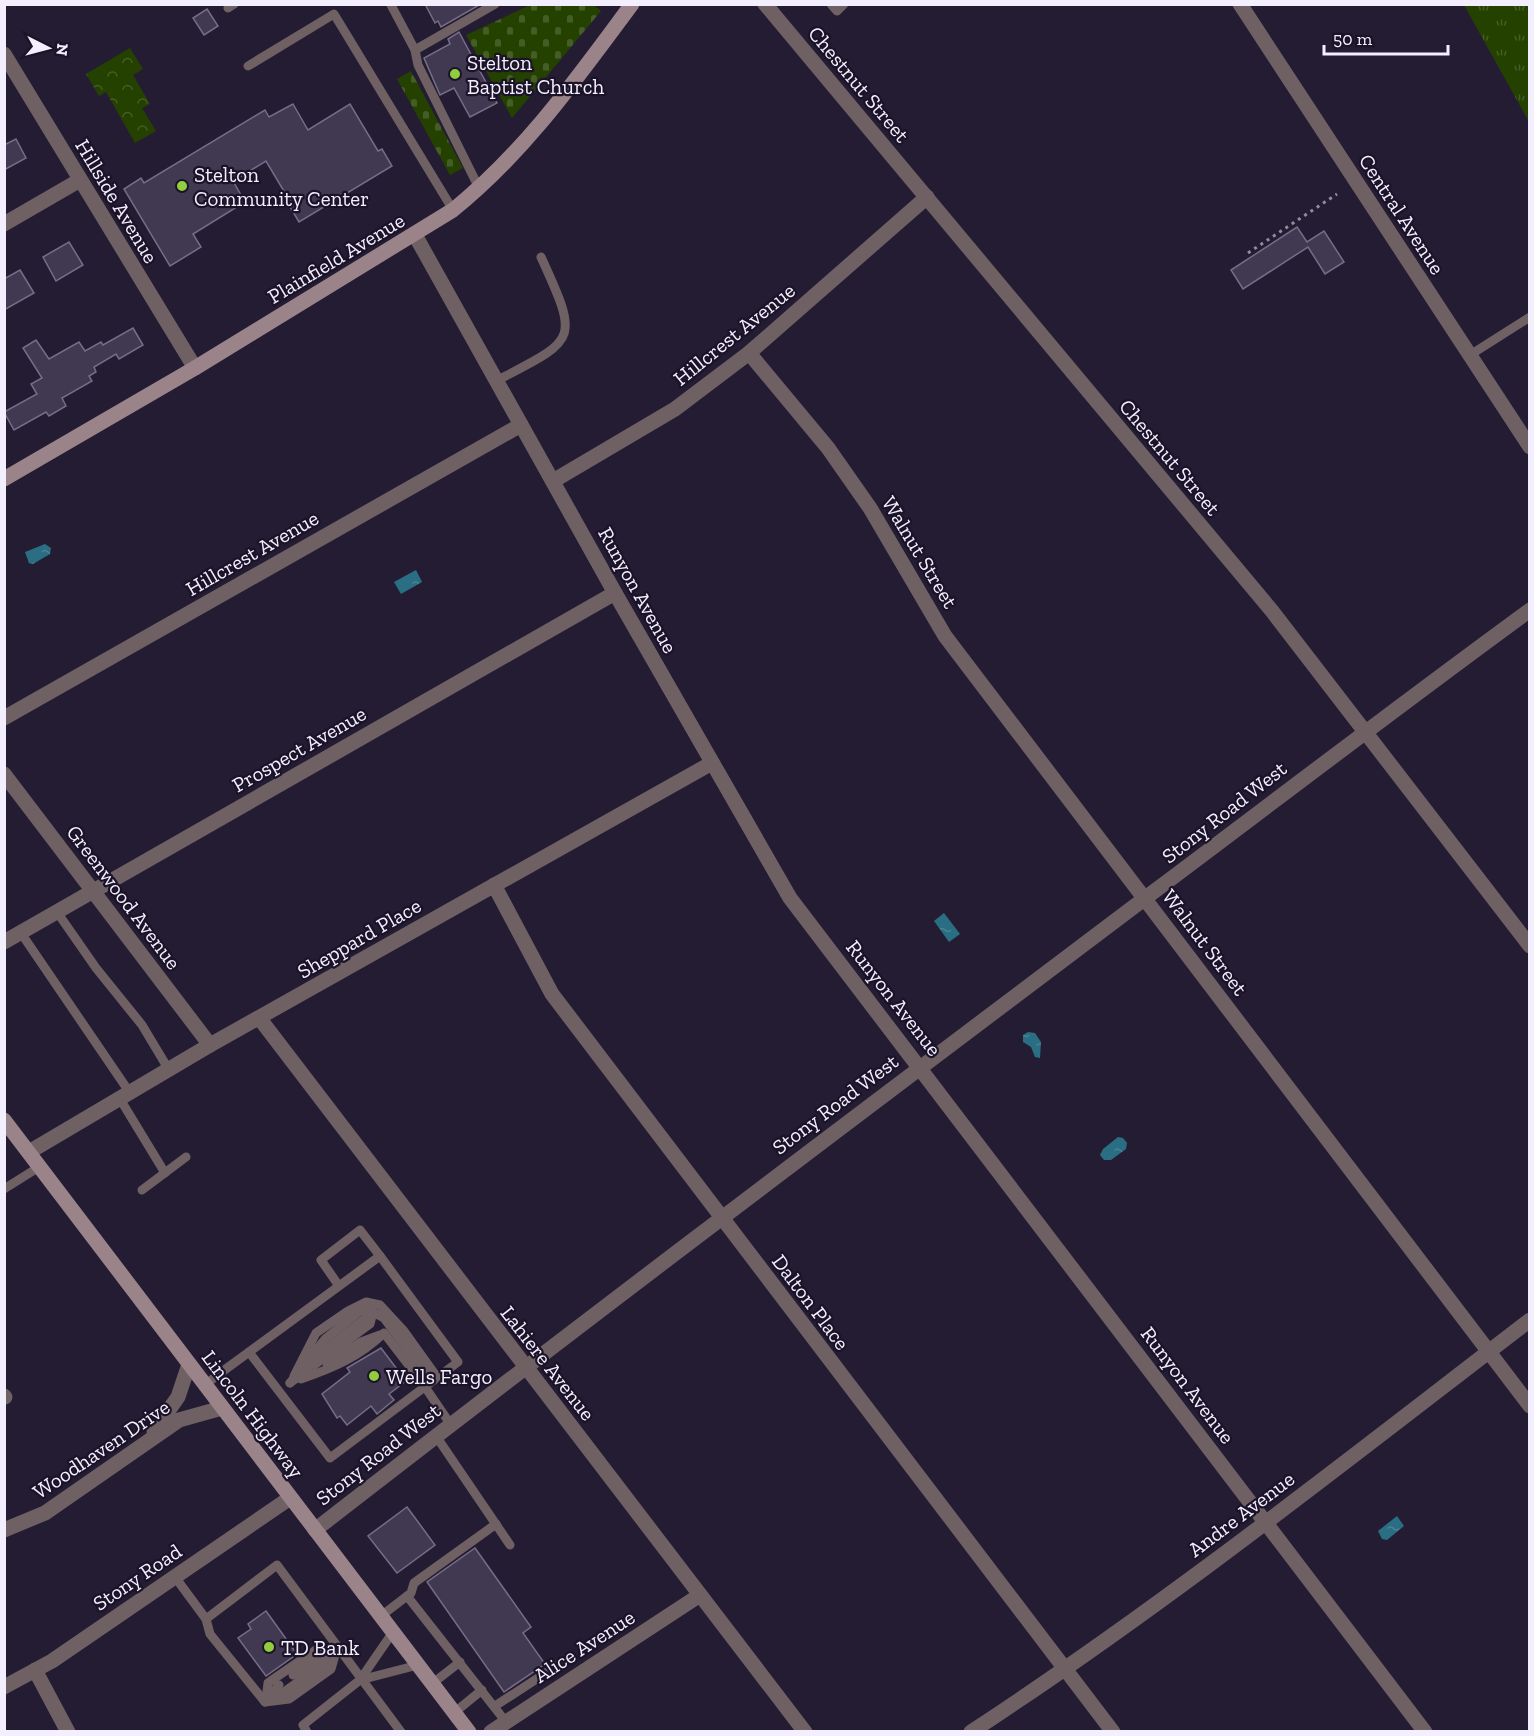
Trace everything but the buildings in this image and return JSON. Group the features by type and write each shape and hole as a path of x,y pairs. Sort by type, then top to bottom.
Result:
{"main road":[{"name":"Plainfield Avenue","path":"4,479 195,368 453,210 518,151 546,118 632,4"},
{"name":"Lincoln Highway","path":"4,1120 469,1731"}],"street":[{"name":"Chestnut Street","path":"765,4 1272,611 1530,946"},
{"name":"Central Avenue","path":"1240,4 1530,447"},
{"name":"Hillside Avenue","path":"4,54 195,368"},
{"path":"4,224 80,180"},
{"name":"Hillcrest Avenue","path":"553,481 675,409 749,353 927,197"},
{"name":"Runyon Avenue","path":"415,235 615,593 790,898 1425,1731"},
{"name":"Walnut Street","path":"749,353 828,448 870,508 945,636 1530,1406"},
{"name":"Hillcrest Avenue","path":"4,718 521,425"},
{"name":"Prospect Avenue","path":"4,942 615,593"},
{"name":"Stony Road West","path":"315,1530 524,1366 920,1066 1365,730 1530,610"},
{"name":"Sheppard Place","path":"29,1152 210,1045 260,1019 712,763"},
{"name":"Greenwood Avenue","path":"4,774 210,1045"},
{"name":"Dalton Place","path":"494,885 552,994 720,1218 1113,1731"},
{"name":"Lahiere Avenue","path":"260,1019 805,1731"},
{"name":"Andre Avenue","path":"971,1731 1066,1670 1267,1523 1530,1320"},
{"path":"147,1440 178,1397 189,1364"},
{"name":"Woodhaven Drive","path":"4,1530 45,1513 147,1440 179,1420 196,1413 222,1408"},
{"name":"Stony Road","path":"4,1687 35,1670 290,1498"},
{"name":"Alice Avenue","path":"491,1731 700,1595"},
{"path":"35,1670 68,1731"}],"lane":[{"path":"415,50 495,4"},
{"path":"831,4 837,11 844,4"},
{"path":"391,5 415,50 417,65 479,188"},
{"path":"248,66 334,14 453,210"},
{"path":"496,381 554,350 565,334 564,307 541,257"},
{"path":"1470,355 1530,317"},
{"path":"57,912 96,968 142,1025 169,1070"},
{"path":"21,933 125,1096 165,1173"},
{"path":"142,1190 186,1157"},
{"path":"4,1189 39,1167"},
{"path":"249,1352 330,1458 458,1362 360,1230 321,1260 339,1286"},
{"path":"205,1385 380,1256"},
{"path":"290,1383 316,1333 366,1302 380,1305 404,1330 437,1377"},
{"path":"279,1392 330,1346 373,1312 384,1318 423,1370 425,1387 451,1425"},
{"path":"290,1383 344,1364 367,1349 384,1333 411,1368 423,1370"},
{"path":"436,1436 510,1545"},
{"path":"381,1616 407,1596 414,1583 496,1524"},
{"path":"206,1619 277,1566 360,1680 401,1731"},
{"path":"175,1577 206,1619 210,1634 265,1702"},
{"path":"407,1596 506,1722"},
{"path":"307,1731 303,1725 360,1680 393,1632"},
{"path":"293,1675 321,1654 337,1648"},
{"path":"265,1702 268,1683 316,1650 337,1648"},
{"path":"265,1702 285,1694 326,1663 337,1648"},
{"path":"433,1683 460,1662"},
{"path":"360,1680 418,1665"},
{"path":"495,1706 558,1665"},
{"path":"265,1702 279,1685"},
{"path":"454,1712 482,1690"}],"path":[{"path":"1248,253 1337,194"}],"green space":[{"path":"530,5 594,5 601,11 512,118 466,35"},
{"path":"1464,5 1529,5 1529,122"},
{"path":"130,48 143,69 133,75 150,104 142,108 156,131 135,143 106,92 99,96 86,74"},
{"path":"411,71 463,168 450,175 397,79"}],"water":[{"path":"45,544 51,548 50,554 33,564 29,563 25,552"},
{"path":"416,570 422,582 401,594 394,582"},
{"path":"944,913 960,934 949,942 934,921"},
{"path":"1028,1032 1035,1033 1041,1042 1040,1058 1035,1057 1031,1047 1023,1042 1023,1035"},
{"path":"1118,1137 1123,1138 1127,1143 1126,1149 1111,1160 1104,1160 1100,1155 1103,1149"},
{"path":"1397,1516 1404,1526 1387,1540 1382,1539 1378,1531"}],"place":[{"name":"Stelton Baptist Church","path":"455,74"},
{"name":"Stelton Community Center","path":"182,186"},
{"name":"Wells Fargo","path":"374,1376"},
{"name":"TD Bank","path":"269,1647"}]}
